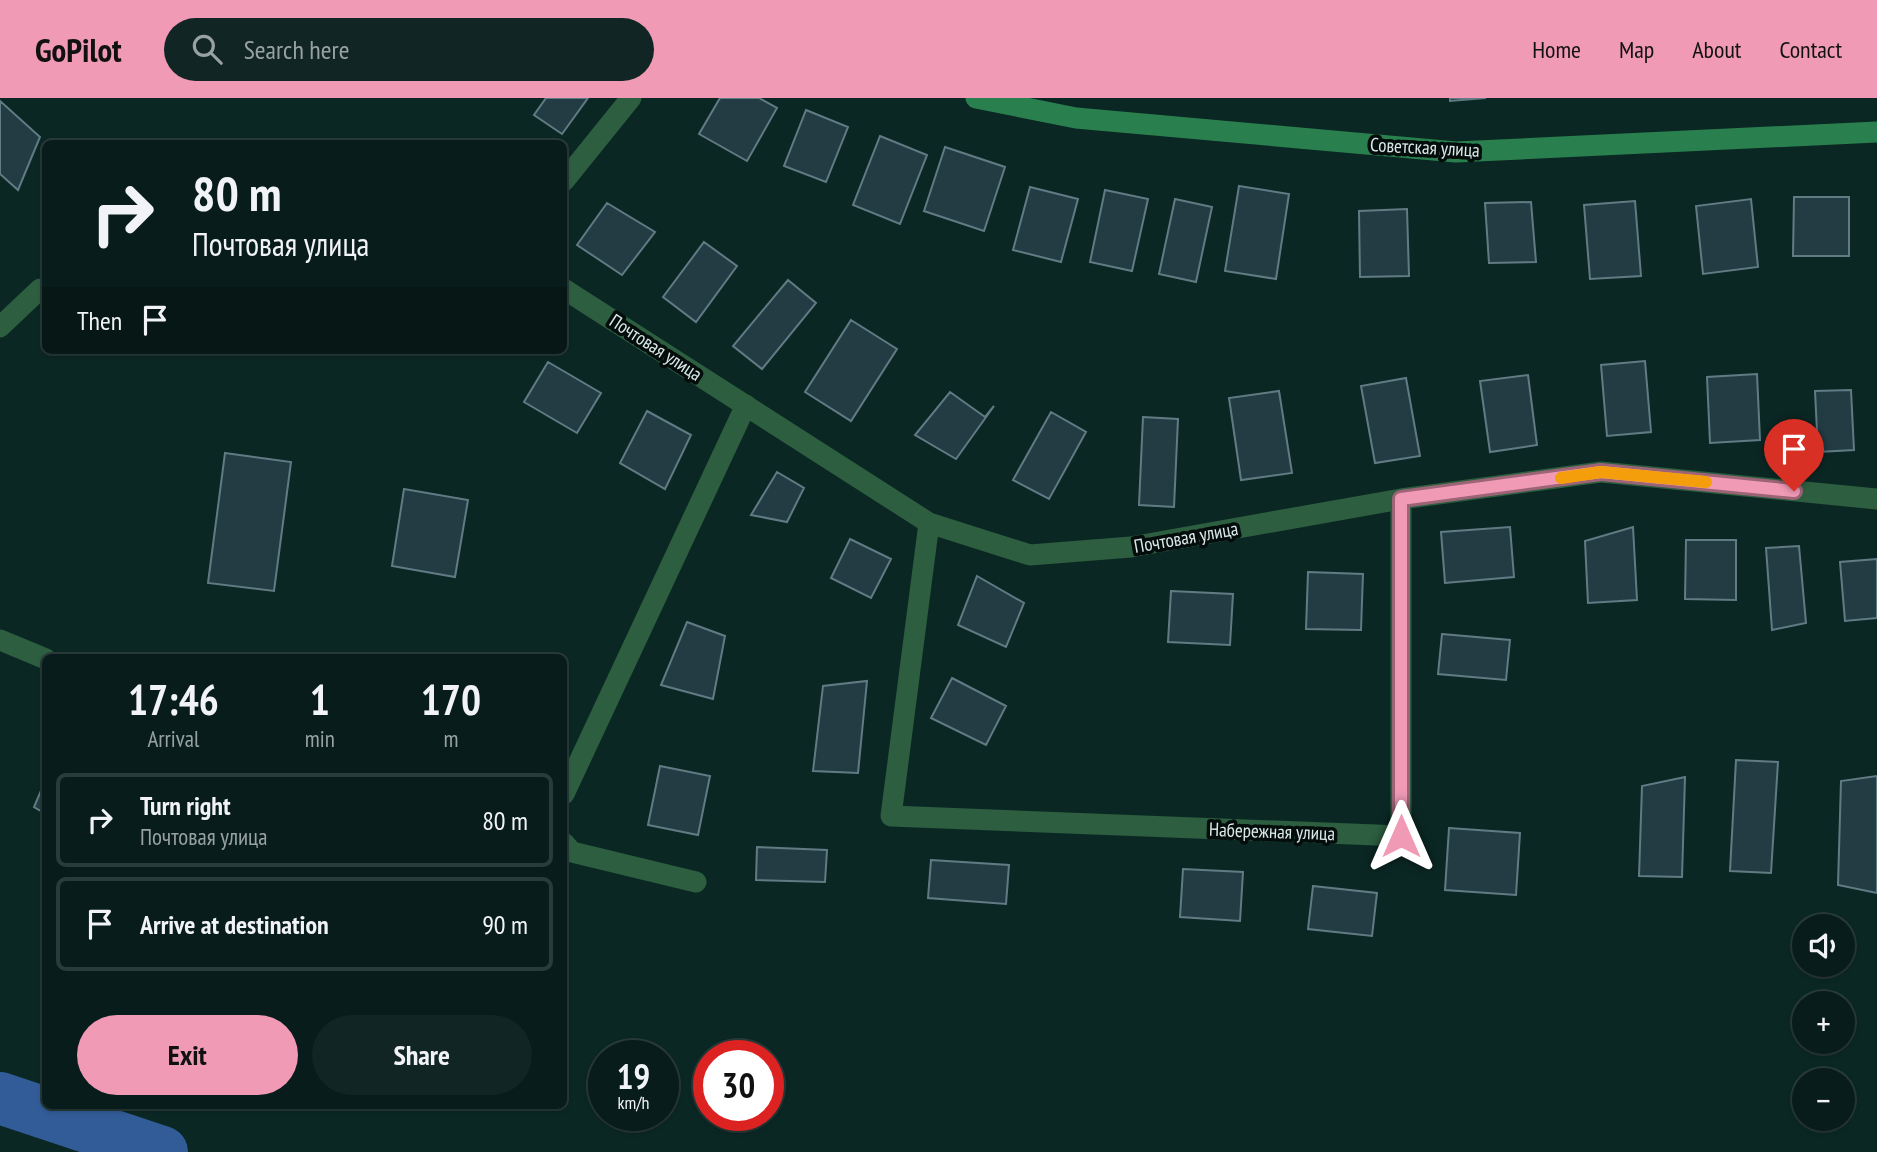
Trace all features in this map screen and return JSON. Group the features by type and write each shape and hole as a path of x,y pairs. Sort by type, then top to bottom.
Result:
{"street":[{"path":"567,177 631,98"},
{"name":"Советская улица","path":"976,98 1076,118 1456,152 1877,132"},
{"path":"0,327 42,289"},
{"name":"Почтовая улица","path":"567,291 929,523 1030,555 1131,547 1401,499 1601,472 1877,499"},
{"path":"567,788 746,405"},
{"name":"Набережная улица","path":"929,523 891,816 1401,836 1401,499"},
{"path":"0,640 42,657"},
{"path":"567,846 572,852 696,881"}],"building":[{"path":"546,98 588,98 562,134 534,115"},
{"path":"720,98 759,98 777,108 747,161 699,134"},
{"path":"1450,98 1486,98 1450,101"},
{"path":"0,101 40,137 18,190 0,174"},
{"path":"806,110 848,127 826,182 784,166"},
{"path":"880,136 927,155 900,224 853,205"},
{"path":"945,147 1005,167 984,231 924,211"},
{"path":"1239,186 1289,194 1276,279 1225,271"},
{"path":"1030,187 1078,199 1061,262 1013,250"},
{"path":"1105,190 1148,199 1132,271 1090,262"},
{"path":"1794,197 1849,197 1849,256 1793,256"},
{"path":"1175,199 1212,207 1196,282 1159,274"},
{"path":"1751,199 1758,267 1703,274 1696,206"},
{"path":"1635,201 1641,276 1590,279 1584,205"},
{"path":"1531,202 1536,262 1489,263 1485,203"},
{"path":"607,203 655,232 622,275 577,245"},
{"path":"1407,209 1409,276 1360,277 1359,211"},
{"path":"704,242 737,266 696,322 663,297"},
{"path":"788,280 816,303 762,369 733,346"},
{"path":"851,320 897,349 851,421 805,392"},
{"path":"1645,361 1651,432 1607,436 1601,365"},
{"path":"548,362 601,393 577,433 524,402"},
{"path":"1757,374 1760,440 1710,443 1707,377"},
{"path":"1528,375 1537,445 1490,452 1480,381"},
{"path":"1406,378 1420,456 1375,463 1361,386"},
{"path":"1851,390 1854,450 1818,452 1815,391"},
{"path":"1279,391 1292,473 1241,480 1229,398"},
{"path":"950,392 985,417 994,406 956,459 915,435"},
{"path":"647,411 691,435 665,489 620,463"},
{"path":"1051,412 1086,432 1049,499 1013,480"},
{"path":"1143,417 1178,419 1174,507 1139,505"},
{"path":"225,453 291,462 274,591 208,583"},
{"path":"777,472 804,488 787,522 751,515"},
{"path":"404,489 468,500 455,577 392,566"},
{"path":"1510,527 1514,577 1445,583 1441,532"},
{"path":"1633,527 1637,600 1588,603 1585,541"},
{"path":"850,539 891,559 871,598 831,578"},
{"path":"1686,540 1736,540 1736,600 1685,599"},
{"path":"1799,546 1806,623 1772,630 1766,548"},
{"path":"1877,559 1877,618 1845,621 1840,562"},
{"path":"1308,572 1363,574 1361,630 1306,629"},
{"path":"977,576 1024,603 1006,647 958,625"},
{"path":"1171,591 1233,594 1230,645 1168,642"},
{"path":"687,622 725,636 713,699 661,685"},
{"path":"1442,634 1510,640 1506,680 1438,674"},
{"path":"952,678 1006,706 986,745 931,718"},
{"path":"867,681 858,773 813,771 823,686"},
{"path":"1736,760 1778,762 1771,873 1730,871"},
{"path":"660,766 710,776 698,835 648,825"},
{"path":"1877,776 1877,893 1838,885 1841,781"},
{"path":"1685,777 1682,877 1639,876 1642,786"},
{"path":"42,788 42,812 34,807"},
{"path":"1449,828 1520,833 1516,895 1445,890"},
{"path":"757,847 827,850 825,882 756,880"},
{"path":"931,860 1009,865 1006,904 928,898"},
{"path":"1183,869 1243,872 1240,921 1180,917"},
{"path":"1313,886 1377,893 1372,936 1308,929"}],"waterway":[{"path":"0,1098 162,1152"}],"slow traffic":[{"path":"1561,478 1601,472 1706,482"}],"route":[{"path":"1401,836 1401,499 1601,472 1794,491"}]}
